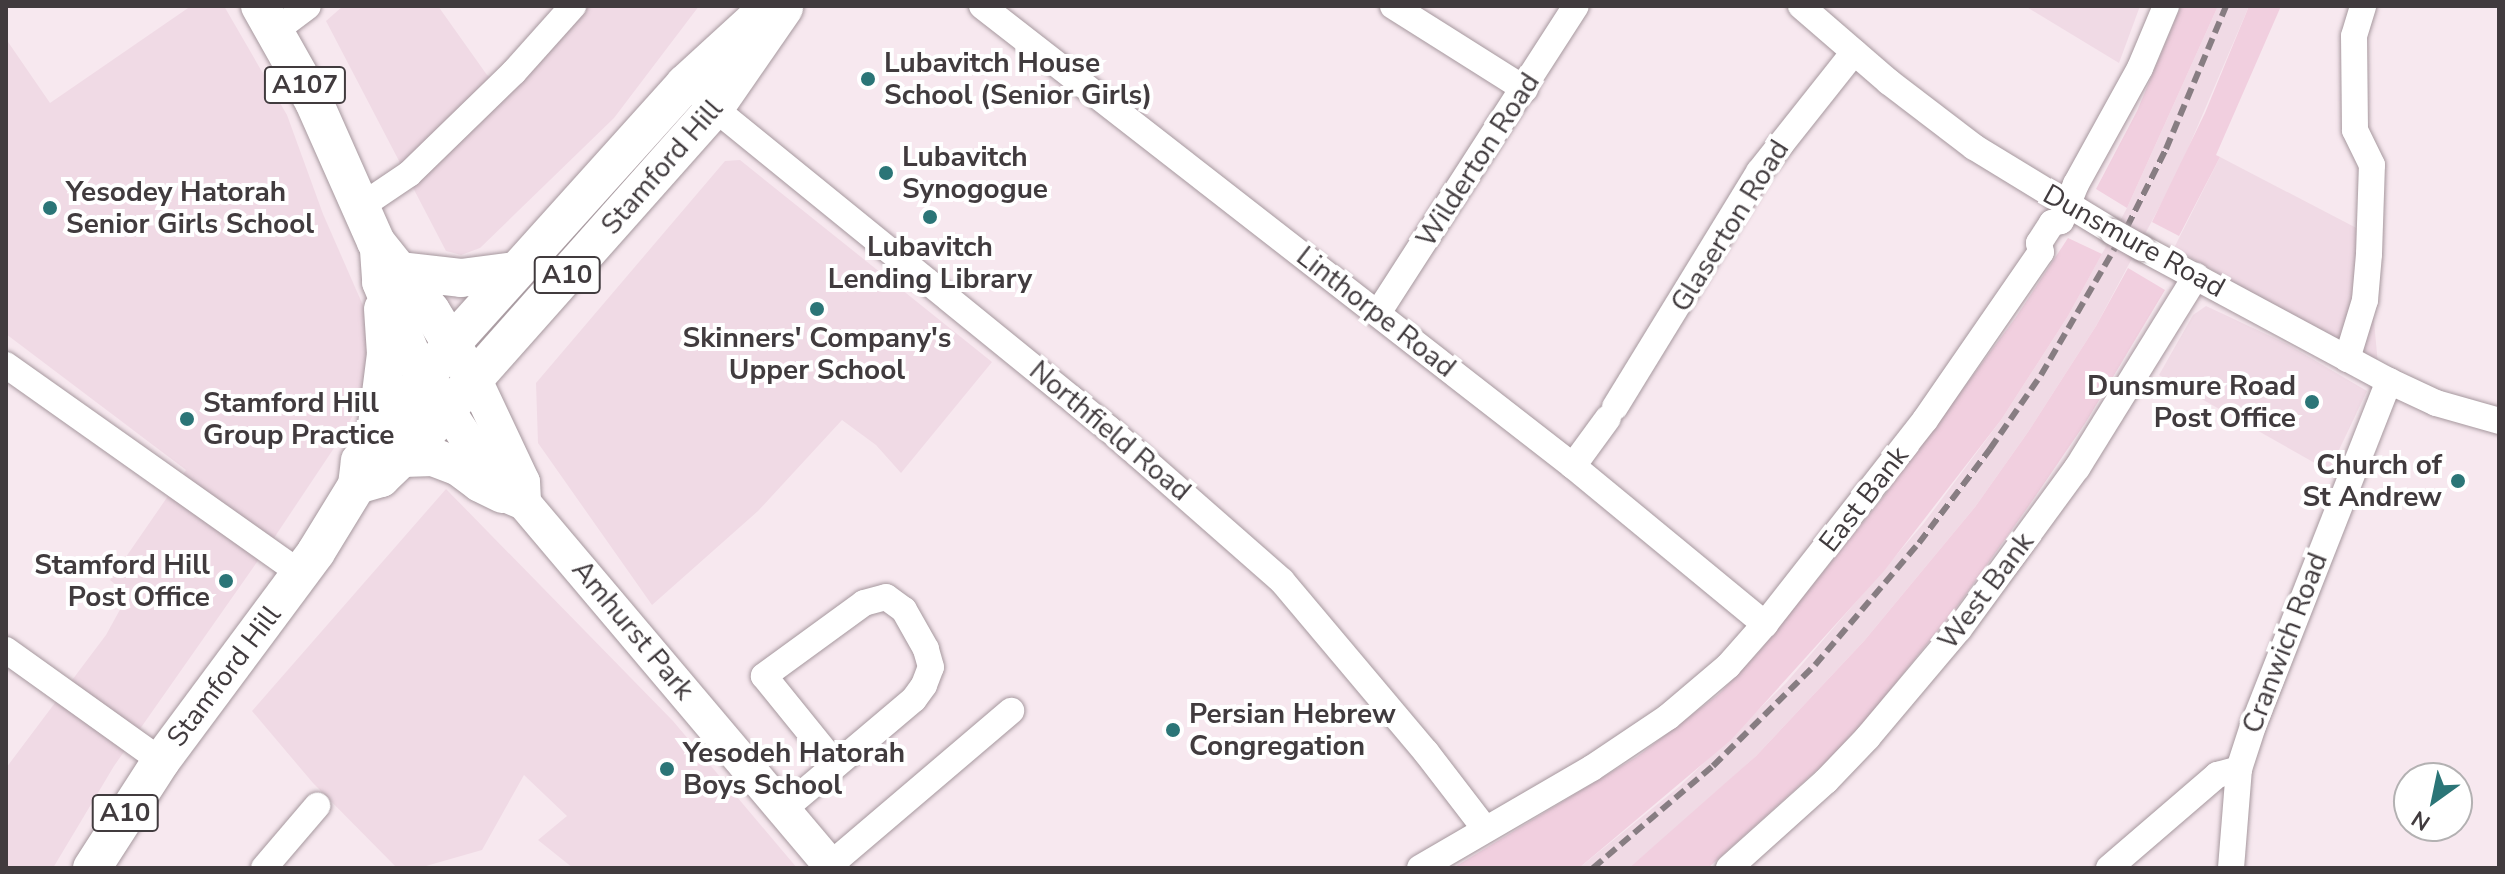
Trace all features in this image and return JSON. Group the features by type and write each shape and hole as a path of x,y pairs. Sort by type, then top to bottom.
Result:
{"highway":[{"name":"Stamford Hill","path":"389,449 425,377 451,344 685,84 770,6"},
{"name":"Stamford Hill","path":"92,868 161,761 301,574 357,485 360,461 389,449 447,409 714,109 745,69 785,6"},
{"name":"A107","path":"268,19 314,102 386,267 425,377 447,409"},
{"path":"604,171 635,200"},
{"name":"A107","path":"386,267 431,311 474,378"},
{"name":"A107","path":"386,267 389,449 433,457 459,467 513,499"},
{"path":"386,267 461,278 515,271"}],"main road":[{"name":"Amhurst Park","path":"474,378 523,482 513,499"},
{"name":"Amhurst Park","path":"447,409 513,499 831,866"}],"street":[{"path":"268,19 308,6"},
{"path":"360,207 409,174 514,72 573,6"},
{"name":"Linthorpe Road","path":"982,6 1573,466 1765,624"},
{"path":"1393,6 1525,89"},
{"name":"Wilderton Road","path":"1378,313 1576,6"},
{"name":"Dunsmure Road","path":"1801,6 1974,147 2064,213 2113,232 2389,381 2436,403 2499,421"},
{"name":"East Bank","path":"1420,868 1592,768 1668,717 1728,666 1765,624 1925,420 2041,252 2039,243 2052,223 2064,213 2140,68 2166,6"},
{"path":"2347,359 2365,300 2369,254 2372,165 2355,130 2354,36 2363,6"},
{"name":"Glaserton Road","path":"1573,466 1612,412 1759,172 1854,52"},
{"name":"Northfield Road","path":"685,84 1130,446 1282,581 1426,752 1485,829"},
{"name":"West Bank","path":"1729,868 1826,781 1868,737 1959,629 2077,468 2196,276"},
{"path":"6,365 301,574"},
{"name":"Cranwich Road","path":"2231,868 2239,769 2306,587 2389,381"},
{"path":"784,809 836,765 914,699 931,667 926,649 904,610 886,597 864,603 764,676 836,765"},
{"path":"6,650 161,761"},
{"path":"831,866 1011,711"},
{"path":"2109,868 2217,775 2239,769"},
{"path":"265,867 317,806"}],"shaded area":[{"path":"191,6 224,6 287,115 323,214 365,310 372,347 362,397 344,433 276,535 114,766 53,868 6,868 6,768 106,635 128,595 110,580 186,470 6,334 6,39 50,103"},
{"path":"343,6 438,6 487,75 505,86 582,6 699,6 614,118 480,248 461,255 446,251 326,21"},
{"path":"2025,6 2140,6 2119,63"},
{"path":"2181,6 2218,6 2127,208 2096,189 2137,111"},
{"path":"2218,6 2249,6 2178,172 2096,326 1975,507 1864,641 1756,756 1629,868 1579,868 1680,786 1786,683 1924,523 2001,420 2068,316 2127,208"},
{"path":"2249,6 2281,6 2216,155 2220,157 2179,236 2152,222 2205,113"},
{"path":"2220,157 2366,233 2378,365 2174,248"},
{"path":"740,160 992,362 901,473 876,445 842,420 758,511 652,605 538,443 536,383 725,161"},
{"path":"2068,238 2102,254 2068,316 2001,420 1884,571 1731,740 1579,868 1453,868 1638,756 1719,694 1758,653 1881,500 2016,317"},
{"path":"2128,268 2165,290 2086,422 2028,507 1959,604 1869,716 1826,762 1708,868 1629,868 1756,756 1864,641 1975,507 2096,326"},
{"path":"2206,306 2285,343 2367,391 2329,471 2159,375 2193,315"},
{"path":"446,489 673,721 797,868 573,868 538,840 567,816 524,775 482,850 419,868 397,868 313,783 252,711"}],"railway":[{"path":"1593,868 1713,766 1815,665 1919,543 1990,449 2041,375 2127,227 2166,149 2226,6"}],"place":[{"name":"Lubavitch House School (Senior Girls)","path":"868,79"},
{"name":"Lubavitch Synogogue","path":"886,173"},
{"name":"Yesodey Hatorah Senior Girls School","path":"50,208"},
{"name":"Lubavitch Lending Library","path":"930,217"},
{"name":"Skinners' Company's Upper School","path":"817,309"},
{"name":"Dunsmure Road Post Office","path":"2312,402"},
{"name":"Stamford Hill Group Practice","path":"187,419"},
{"name":"Church of St Andrew","path":"2458,481"},
{"name":"Stamford Hill Post Office","path":"226,581"},
{"name":"Persian Hebrew Congregation","path":"1173,730"},
{"name":"Yesodeh Hatorah Boys School","path":"667,769"}]}
